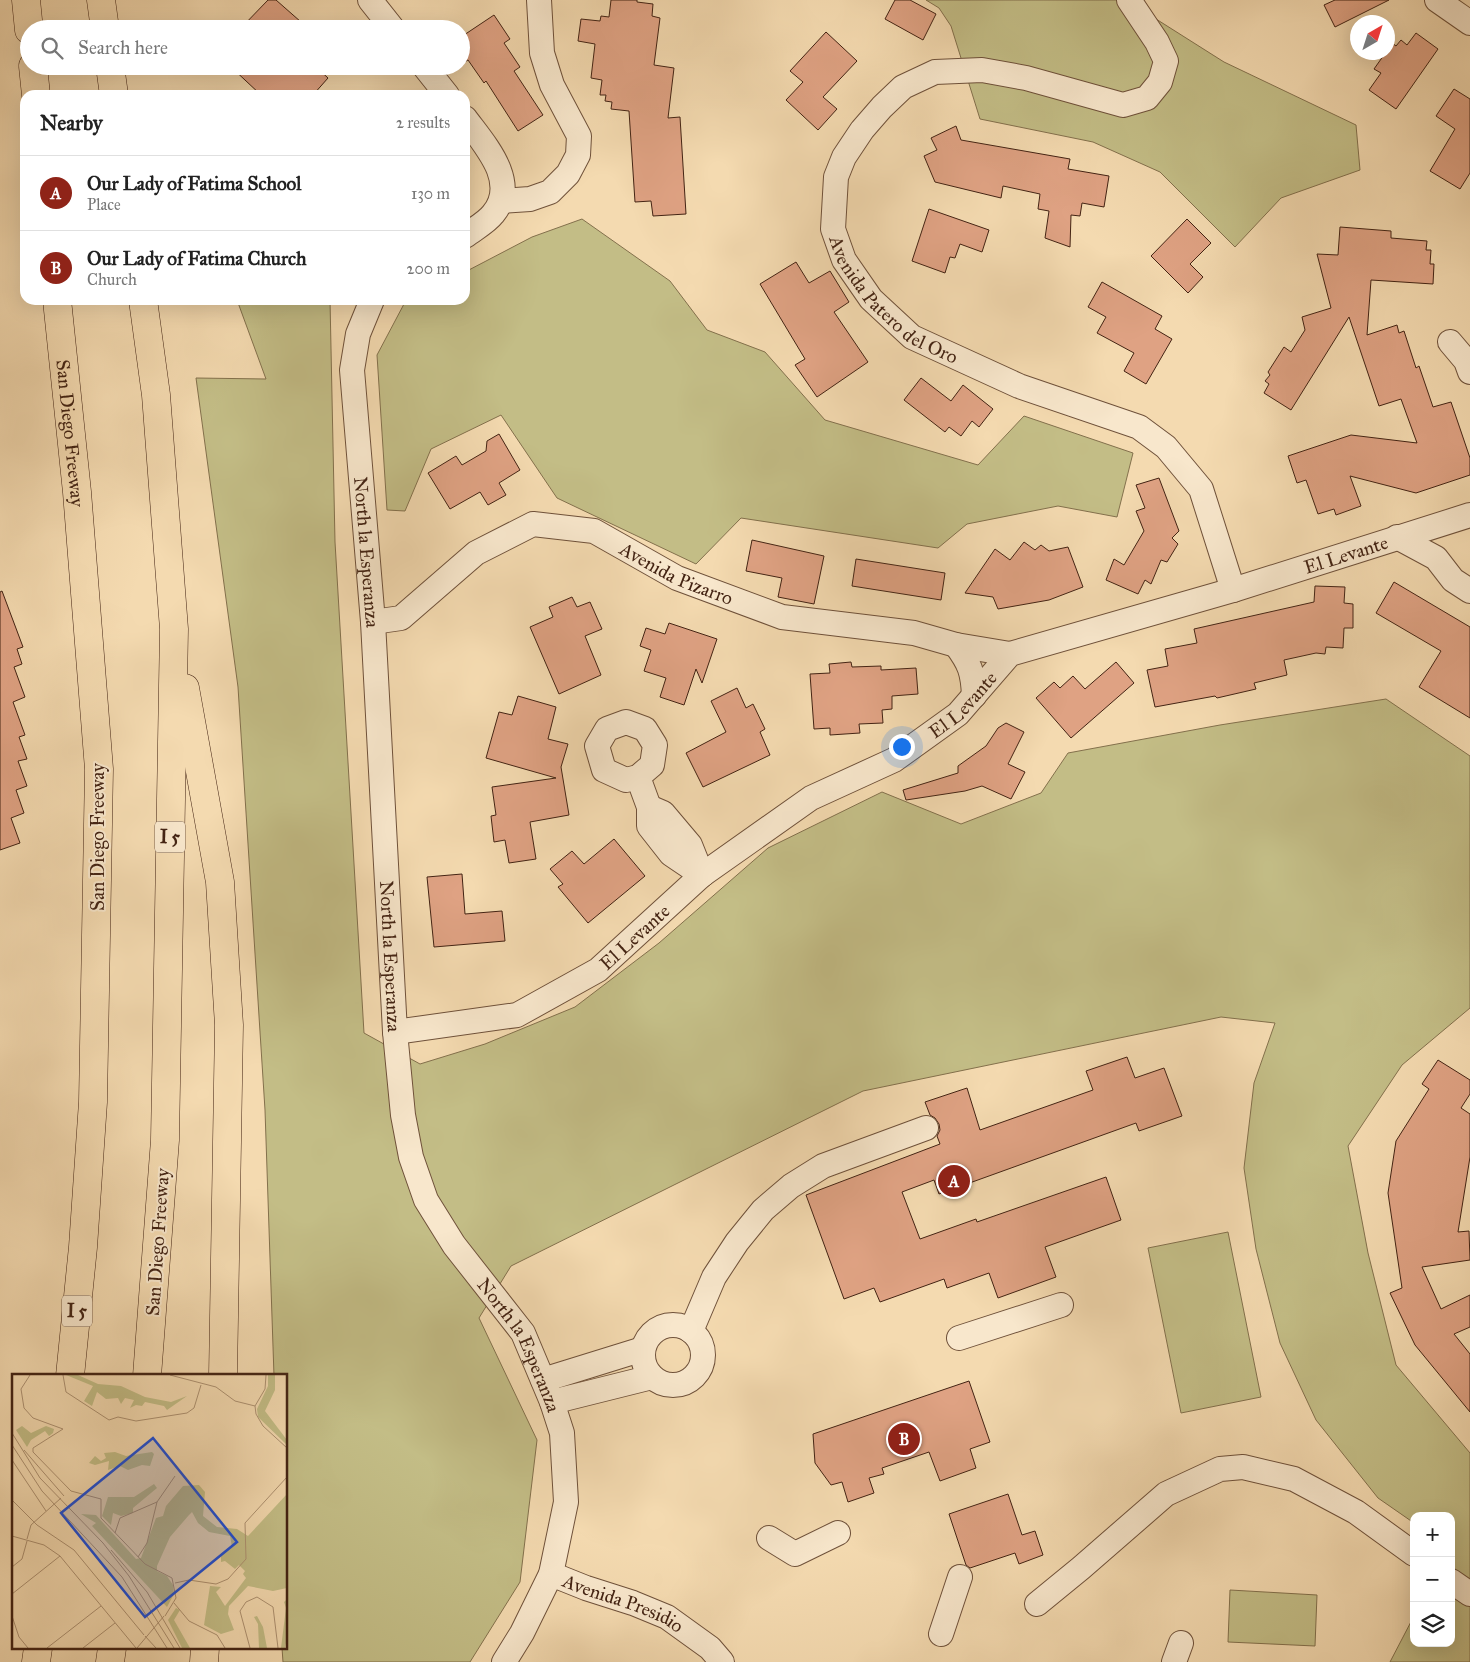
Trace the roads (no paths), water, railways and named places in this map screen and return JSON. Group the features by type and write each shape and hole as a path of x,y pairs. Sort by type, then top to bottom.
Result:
{"highway":[{"path":"26,0 28,20"},
{"path":"101,0 104,20"},
{"path":"34,75 35,90"},
{"path":"111,75 113,90"},
{"name":"San Diego Freeway","path":"58,305 77,492 99,769 93,1102 83,1246 70,1374"},
{"name":"San Diego Freeway","path":"144,305 156,395 174,629 165,1140 147,1374"},
{"path":"174,629 220,882 229,1025 223,1374"}],"street":[{"path":"370,0 386,20"},
{"path":"501,201 530,199 550,192 568,174 578,155 579,136 552,85 542,53 539,0"},
{"name":"Avenida Patero del Oro","path":"1129,0 1157,42 1166,61 1160,82 1147,98 1123,105 1026,78 982,70 935,72 903,87 862,130 844,157 836,177 833,229 844,260 871,299 912,337 1019,386 1139,428 1166,446 1201,489 1233,590"},
{"path":"1436,0 1470,23"},
{"path":"431,75 443,90"},
{"path":"470,125 493,156 503,180 501,201 492,215 470,232"},
{"name":"North la Esperanza","path":"369,305 358,334 352,370 373,622 395,1032 403,1115 411,1157 426,1200 454,1245 523,1333 552,1402 562,1433 566,1502 550,1574"},
{"path":"1450,342 1466,361 1470,372"},
{"name":"El Levante","path":"395,1032 517,1015 598,970 702,875 811,798 894,760 958,714 1010,654 1233,590 1470,515"},
{"name":"Avenida Pizarro","path":"373,622 401,618 476,553 533,524 594,532 677,578 782,617 914,633 956,645 1010,654"},
{"path":"1397,537 1436,558 1453,580 1470,591"},
{"path":"956,645 973,674 974,696"},
{"path":"638,778 649,807 649,826 670,854 702,875"},
{"path":"691,1331 714,1277 737,1242 763,1210 792,1186 823,1166 926,1128"},
{"path":"959,1338 1060,1305"},
{"path":"672,1325 682,1326 691,1331 698,1338 702,1346 703,1356 697,1374 681,1384 671,1385 652,1377 643,1359 643,1349 653,1332 662,1327 672,1325"},
{"path":"543,1380 643,1349"},
{"path":"552,1402 652,1377"},
{"path":"1037,1604 1166,1494 1220,1469 1243,1467 1294,1479 1356,1512 1410,1551"},
{"path":"768,1538 795,1554 838,1533"},
{"name":"Avenida Presidio","path":"504,1662 522,1633 550,1574 634,1603 667,1617 710,1648 722,1662"},
{"path":"941,1634 960,1577"},
{"path":"1455,1584 1470,1594"}],"place":[{"name":"Our Lady of Fatima School","path":"954,1181"},
{"name":"Our Lady of Fatima Church","path":"904,1439"}]}
